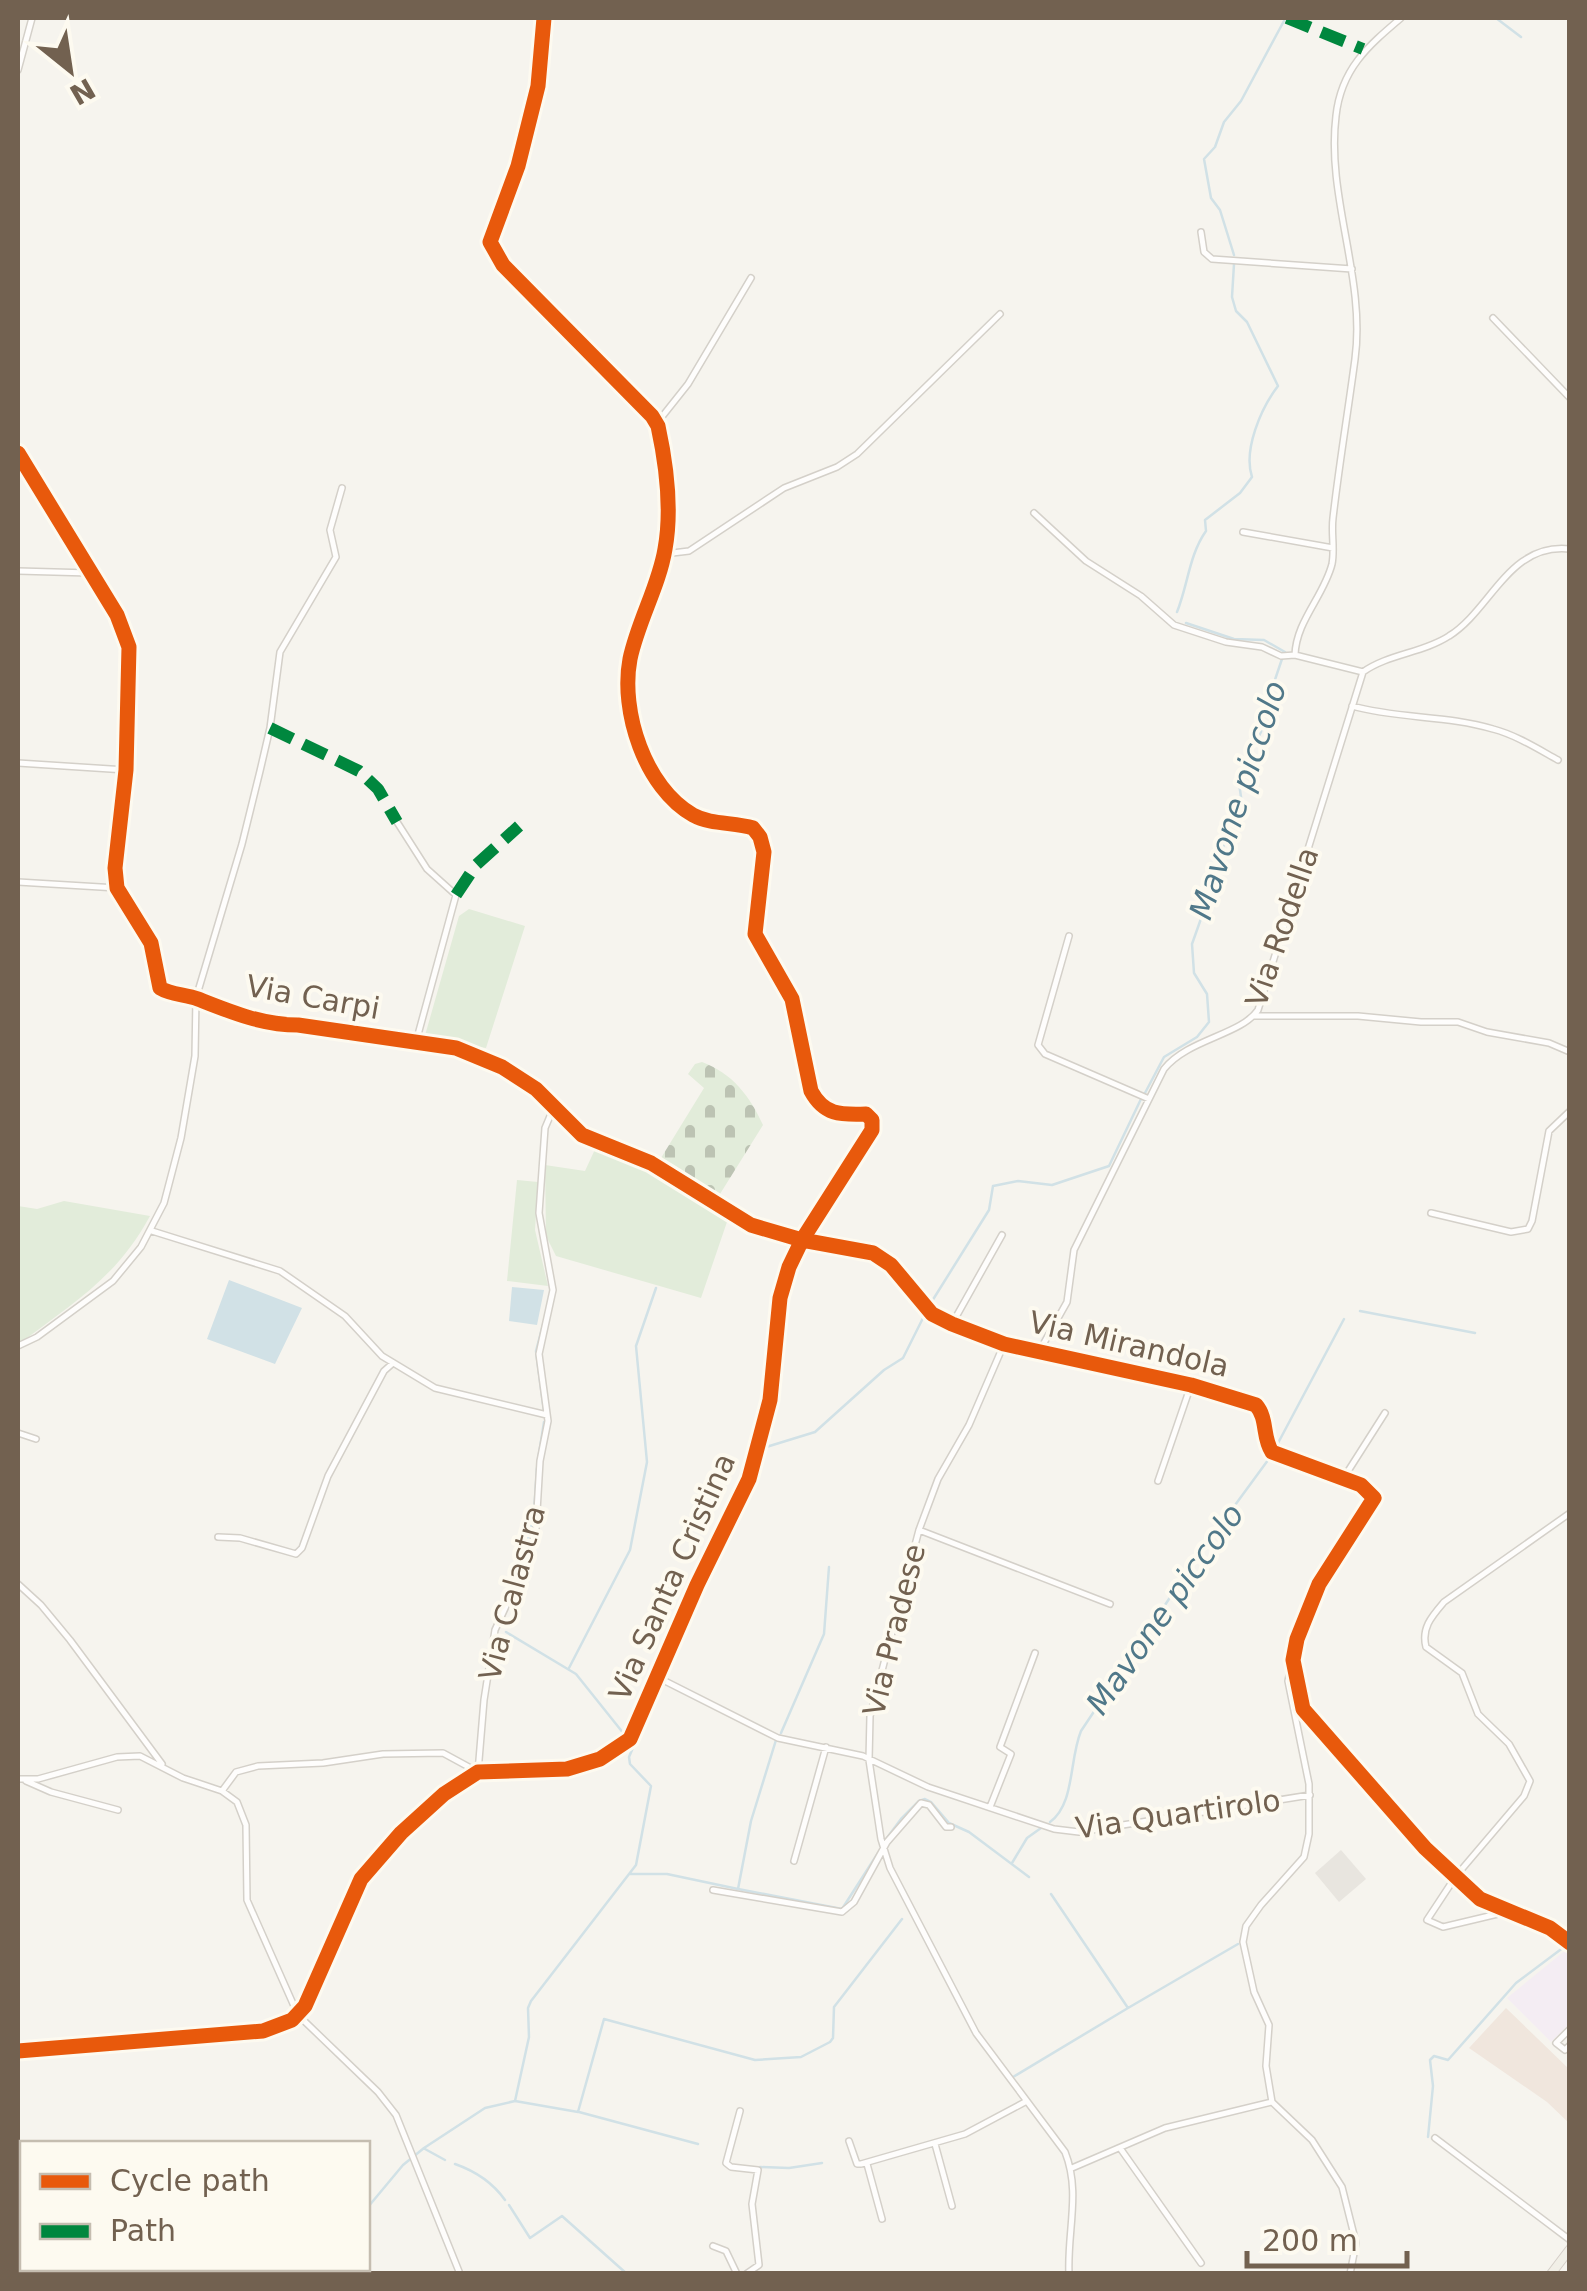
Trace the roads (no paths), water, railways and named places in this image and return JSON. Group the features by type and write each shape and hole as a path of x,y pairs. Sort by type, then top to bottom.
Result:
{"main road":[{"path":"1551,2274 1570,2249"}],"street":[{"path":"18,70 32,18"},
{"path":"543,18 538,86 518,166 490,242 503,265 657,423 688,384 751,278"},
{"path":"1294,654 1296,636 1329,571 1332,522 1356,356 1352,269 1338,176 1336,115 1340,97 1363,49 1401,18"},
{"path":"1200,232 1204,252 1212,259 1352,269"},
{"path":"664,554 689,551 784,488 837,467 858,454 1000,314"},
{"path":"1493,318 1570,398"},
{"name":"Via Santa Cristina","path":"222,1792 236,1772 258,1766 422,1751 443,1753 478,1772 567,1769 600,1759 630,1739 697,1585 749,1480 770,1400 780,1298 802,1240 868,1140 872,1120 866,1114 840,1115 818,1104 811,1091 792,999 755,934 764,852 760,836 753,828 707,820 683,808 642,755 632,710 630,660 664,554 668,515 657,423"},
{"path":"18,453 117,615 130,647 117,888 18,882"},
{"name":"Via Carpi","path":"196,998 260,771 280,652 336,557 329,536 342,488"},
{"path":"1034,513 1086,560 1141,596 1174,625 1226,642 1262,647 1281,656 1294,654 1363,672 1450,636 1512,569 1540,552 1570,548"},
{"path":"1243,532 1333,548"},
{"path":"18,572 90,573"},
{"name":"Via Rodella","path":"1040,1350 1071,1290 1074,1250 1171,1061 1254,1016 1363,672"},
{"path":"1352,706 1492,728 1558,760"},
{"path":"18,763 126,770"},
{"name":"Via Carpi","path":"398,822 427,869 456,895 416,1042"},
{"name":"Via Carpi","path":"117,888 151,943 160,988 166,992 196,998 274,1025 298,1025 456,1048 502,1067 536,1089 582,1135 651,1163 751,1225 802,1240"},
{"path":"1069,936 1038,1046 1045,1054 1149,1099"},
{"path":"18,1346 37,1337 113,1281 152,1231 171,1183 181,1138 195,1056 196,998"},
{"path":"1254,1016 1358,1016 1458,1022 1549,1043 1570,1052"},
{"name":"Via Calastra","path":"478,1772 495,1630 528,1556 536,1528 547,1415 540,1354 553,1290 540,1213 545,1128 554,1109"},
{"path":"1431,1213 1511,1232 1528,1229 1549,1131 1570,1111"},
{"path":"152,1231 280,1271 326,1301 393,1363 435,1388 547,1415"},
{"path":"952,1324 1002,1236"},
{"name":"Via Mirandola","path":"802,1240 873,1253 891,1265 932,1314 1004,1344 1191,1385 1256,1404 1263,1413 1272,1452 1343,1479"},
{"name":"Via Pradese","path":"1004,1344 962,1438 938,1479 918,1530 870,1716 869,1760 883,1850 976,2033 1066,2152 1072,2168"},
{"path":"218,1536 296,1554 302,1548 328,1476 384,1371 393,1363"},
{"name":"Via Mirandola","path":"1158,1481 1191,1385"},
{"path":"1350,2274 1356,2243 1342,2187 1312,2140 1272,2102 1266,2066 1268,2026 1249,1971 1244,1932 1276,1884 1304,1857 1310,1795 1288,1681 1297,1639 1319,1584 1372,1502 1369,1491 1343,1479 1385,1414"},
{"path":"18,1433 36,1439"},
{"path":"1509,1911 1443,1926 1427,1920 1456,1876 1524,1796 1530,1781 1509,1744 1478,1714 1462,1673 1426,1647 1425,1632 1430,1618 1444,1602 1570,1513"},
{"name":"Via Pradese","path":"918,1530 1110,1604"},
{"path":"18,1584 70,1640 162,1764"},
{"path":"990,1807 1011,1754 1000,1747 1034,1653"},
{"path":"1293,1660 1299,1698 1313,1725 1456,1876 1480,1899 1550,1928 1570,1944"},
{"name":"Via Quartirolo","path":"657,1677 778,1738 869,1760 928,1786 1054,1829 1080,1832 1310,1795"},
{"path":"794,1861 826,1747"},
{"path":"21,1780 58,1775 117,1756 140,1756 237,1802 246,1824 248,1900 298,2015 388,2103 412,2152 460,2274"},
{"path":"18,2051 262,2031 281,2026 298,2015 315,1989 350,1898 362,1879 426,1810 478,1772"},
{"path":"21,1780 118,1810"},
{"path":"713,1890 842,1912 854,1902 903,1820 920,1803 929,1805 950,1827"},
{"path":"1570,2029 1556,2042 1564,2050 1570,2044"},
{"path":"849,2141 858,2164 866,2163 965,2134 1025,2102"},
{"path":"1069,2274 1068,2243 1075,2187 1072,2168 1165,2128 1272,2102"},
{"path":"740,2112 726,2163 731,2168 758,2170 752,2204 759,2265 746,2274"},
{"path":"1435,2138 1570,2240"},
{"path":"935,2144 952,2206"},
{"path":"1120,2148 1201,2263"},
{"path":"866,2163 882,2219"},
{"path":"712,2246 724,2248 737,2274"}],"waterway":[{"name":"Mavone piccolo","path":"1496,18 1521,37"},
{"name":"Mavone piccolo","path":"1234,255 1220,210 1211,198 1204,159 1215,147 1224,122 1241,101 1285,19"},
{"name":"Mavone piccolo","path":"1177,612 1196,550 1206,531 1205,520 1240,493 1252,477 1250,454 1255,430 1278,386 1247,322 1236,311 1232,297 1234,264"},
{"name":"Mavone piccolo","path":"1186,623 1234,639 1264,640 1285,652"},
{"name":"Mavone piccolo","path":"1145,1093 1164,1057 1197,1037 1209,1022 1207,994 1194,973 1192,944 1220,865 1227,826 1242,804 1238,776 1261,732 1282,659"},
{"name":"Mavone piccolo","path":"929,1306 989,1210 993,1186 1018,1181 1052,1185 1109,1166 1141,1099"},
{"path":"569,1668 630,1550 647,1462 636,1346 656,1288"},
{"name":"Mavone piccolo","path":"1360,1311 1475,1333"},
{"name":"Mavone piccolo","path":"750,1486 763,1448 815,1432 884,1370 903,1358 924,1316"},
{"name":"Mavone piccolo","path":"1277,1445 1344,1319"},
{"path":"544,1321 536,1351 544,1411"},
{"path":"538,1460 544,1422"},
{"name":"Mavone piccolo","path":"1050,1822 1068,1793 1081,1731 1197,1557 1271,1456"},
{"path":"495,1619 525,1554 534,1512 537,1468"},
{"name":"Mavone piccolo","path":"664,1675 748,1491"},
{"name":"Mavone piccolo","path":"781,1733 824,1634 829,1567"},
{"path":"506,1632 576,1674 624,1734"},
{"name":"Mavone piccolo","path":"370,2205 403,2165 424,2148 485,2108 515,2101 529,2037 531,2001 636,1865 651,1786 630,1764 629,1757 661,1682"},
{"name":"Mavone piccolo","path":"630,1874 667,1874 738,1889 751,1821 776,1740"},
{"name":"Mavone piccolo","path":"884,1842 901,1819 925,1799 949,1823 969,1832 1029,1877"},
{"name":"Mavone piccolo","path":"1012,1863 1027,1838 1041,1828"},
{"name":"Mavone piccolo","path":"738,1889 842,1909 878,1853"},
{"name":"Mavone piccolo","path":"1051,1894 1128,2008 1238,1944"},
{"name":"Mavone piccolo","path":"515,2101 578,2112 604,2019 755,2060 801,2057 833,2038 834,2007 902,1919"},
{"name":"Mavone piccolo","path":"1428,2137 1433,2086 1430,2060 1434,2056 1448,2060 1516,1983 1564,1947"},
{"name":"Mavone piccolo","path":"1013,2077 1128,2008"},
{"name":"Mavone piccolo","path":"579,2112 698,2144"},
{"name":"Mavone piccolo","path":"425,2149 445,2160"},
{"name":"Mavone piccolo","path":"760,2167 822,2163"},
{"name":"Mavone piccolo","path":"455,2164 483,2178 505,2200"},
{"name":"Mavone piccolo","path":"509,2205 530,2238 562,2216 627,2274"},
{"name":"Mavone piccolo","path":"294,2274 297,2271"}]}
